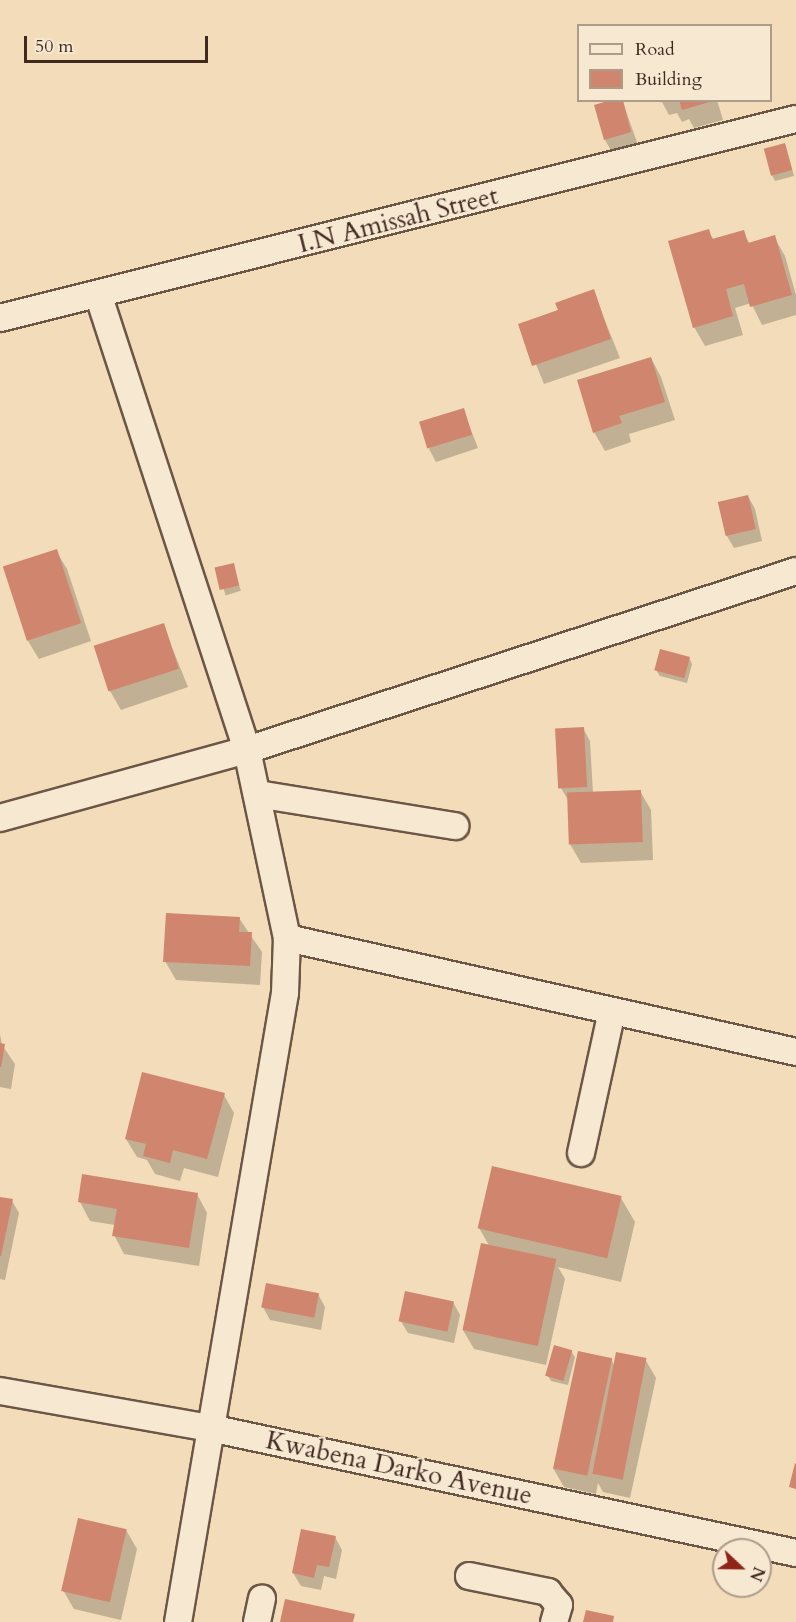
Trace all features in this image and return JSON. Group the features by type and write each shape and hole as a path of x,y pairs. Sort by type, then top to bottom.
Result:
{"street":[{"name":"I.N Amissah Street","path":"0,318 99,297 796,119"},
{"path":"99,297 247,750 287,938 285,993 178,1622"},
{"path":"0,818 247,750 796,571"},
{"path":"257,794 455,826"},
{"path":"287,938 796,1052"},
{"path":"581,1153 612,1011"},
{"name":"Kwabena Darko Avenue","path":"0,1392 210,1428 796,1553"},
{"path":"469,1576 548,1592 559,1605 554,1622"}],"building":[{"path":"604,102 624,102 631,132 604,140 594,105"},
{"path":"680,102 710,102 682,110"},
{"path":"785,143 792,170 771,176 764,149"},
{"path":"709,229 712,239 744,230 748,243 775,235 792,295 750,307 744,284 726,289 733,316 693,328 668,241"},
{"path":"594,289 611,339 532,366 518,324 558,310 555,303"},
{"path":"651,357 665,402 619,416 622,423 593,433 577,380"},
{"path":"464,408 472,435 427,449 419,422"},
{"path":"748,495 756,529 726,536 718,502"},
{"path":"57,549 81,623 27,641 3,567"},
{"path":"234,563 239,585 220,590 215,567"},
{"path":"164,623 179,669 108,692 94,646"},
{"path":"660,649 690,657 684,678 654,670"},
{"path":"584,727 587,787 558,788 555,729"},
{"path":"641,790 643,842 569,845 567,793"},
{"path":"166,913 240,917 239,932 252,932 250,966 163,962"},
{"path":"0,1043 5,1044 1,1067 0,1067"},
{"path":"142,1072 225,1093 207,1159 173,1150 170,1163 143,1156 146,1144 125,1139"},
{"path":"492,1166 622,1196 607,1258 478,1228"},
{"path":"82,1174 198,1193 189,1248 112,1236 117,1209 78,1202"},
{"path":"0,1197 13,1199 1,1256 0,1256"},
{"path":"481,1243 556,1259 538,1346 462,1330"},
{"path":"266,1283 319,1293 314,1318 261,1308"},
{"path":"405,1291 454,1301 447,1332 399,1321"},
{"path":"554,1345 572,1350 563,1381 545,1376"},
{"path":"578,1351 612,1358 587,1476 553,1468"},
{"path":"616,1352 646,1358 623,1480 592,1474"},
{"path":"796,1464 796,1489 789,1487"},
{"path":"78,1518 127,1529 110,1602 61,1591"},
{"path":"301,1529 336,1536 329,1567 317,1565 314,1578 292,1573"},
{"path":"285,1599 355,1614 353,1622 280,1622"},
{"path":"586,1610 614,1616 613,1622 583,1622"}]}
